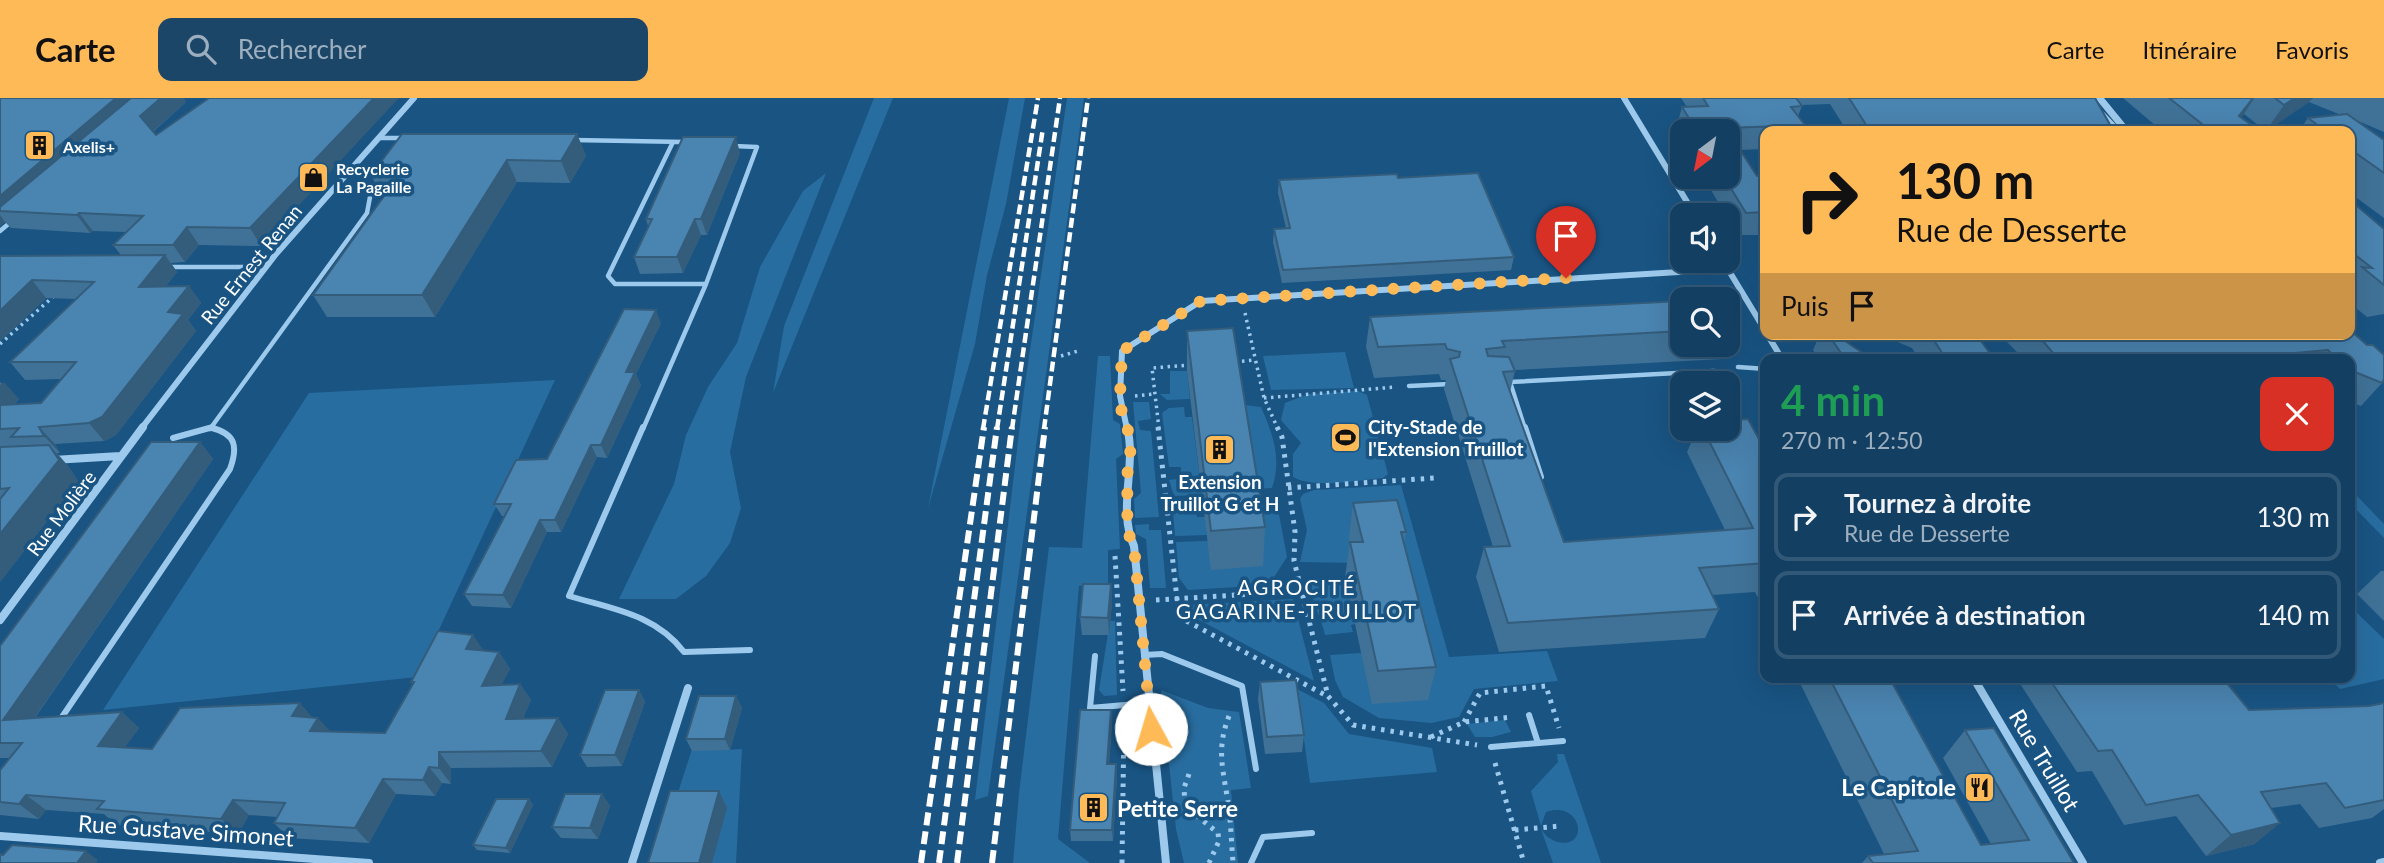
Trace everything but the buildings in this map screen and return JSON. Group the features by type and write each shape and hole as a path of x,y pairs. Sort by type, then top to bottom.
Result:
{"street":[{"name":"Rue Ernest Renan","path":"120,456 266,267 414,98"},
{"path":"1624,98 1688,203"},
{"path":"2099,98 2123,126"},
{"path":"1166,863 1134,546 1129,535 1127,466 1131,458 1127,423 1122,415 1120,396 1122,351 1201,301 1670,272"},
{"path":"1731,273 1760,321"},
{"path":"39,461 120,456"},
{"name":"Rue Molière","path":"0,620 109,475 120,456"},
{"name":"Rue Truillot","path":"1977,683 2083,863"},
{"path":"632,863 688,688"},
{"name":"Rue Gustave Simonet","path":"0,836 369,863"}],"lane":[{"path":"2099,110 2114,126"},
{"path":"380,138 414,138"},
{"path":"572,140 687,142"},
{"path":"673,142 608,276 615,284 706,284"},
{"path":"729,145 757,147 706,284 569,596 642,615 675,637 684,652 750,650"},
{"path":"212,428 368,213 370,197 386,177"},
{"path":"0,232 21,214"},
{"path":"158,267 266,267"},
{"path":"1738,367 1760,369"},
{"path":"1496,382 1670,373"},
{"path":"1510,382 1543,485"},
{"path":"1409,386 1450,384"},
{"path":"55,727 237,455 233,439 225,430 212,428 173,438"},
{"path":"1144,655 1162,654 1242,686 1256,769"},
{"path":"1095,656 1090,708 1148,703"},
{"path":"1529,715 1538,743"},
{"path":"1491,747 1563,741"},
{"path":"1251,863 1263,838 1312,833"}],"path":[{"path":"0,344 62,288"},
{"path":"1242,299 1264,398 1282,437 1295,532 1294,561 1328,696"},
{"path":"1061,356 1078,351"},
{"path":"1229,362 1255,360"},
{"path":"1204,364 1152,368 1180,617 1328,696 1353,725 1491,747 1524,863"},
{"path":"1264,398 1409,386"},
{"path":"1288,488 1434,478"},
{"path":"1118,602 1302,591"},
{"path":"1234,863 1227,795 1222,778 1222,737 1229,718 1233,691 1242,686"},
{"path":"1430,738 1464,722 1554,713"},
{"path":"1189,774 1183,789 1185,806 1195,819 1218,833 1219,841 1209,863"},
{"path":"1515,830 1560,826"}],"shaded area":[{"path":"874,98 893,98 773,393 784,326"},
{"path":"1009,98 1025,98 1006,204 987,275 975,344 928,508"},
{"path":"1067,98 1084,98 988,796 975,800 1024,391"},
{"path":"826,173 746,377 730,452 741,508 730,543 706,576 676,599 619,599 674,484 686,435 708,387 737,343 760,267 803,191"},
{"path":"1345,352 1354,388 1271,390 1263,356"},
{"path":"1098,356 1110,356 1113,420 1120,424 1123,454 1116,459 1120,549 1108,550 1108,584 1079,586 1058,839 1090,863 1013,863 1049,547 1082,548"},
{"path":"1170,371 1187,371 1190,399 1167,400 1160,394 1170,394"},
{"path":"555,380 417,677 103,710 309,393"},
{"name":"City-Stade de l'Extension Truillot","path":"1358,391 1367,395 1388,474 1383,478 1337,483 1302,481 1293,477 1293,454 1301,443 1281,420 1285,403 1309,394"},
{"path":"1133,402 1149,402 1151,419 1138,421 1140,430 1151,431 1159,517 1135,518 1134,499 1141,493"},
{"path":"1237,404 1261,407 1276,457 1272,488 1256,489"},
{"path":"1184,407 1185,417 1192,417 1202,495 1174,496 1169,480 1177,479 1181,467 1169,467 1162,413 1169,408"},
{"path":"1401,485 1449,657 1547,651 1558,681 1474,689 1459,717 1431,723 1379,718 1343,697 1335,680 1330,655 1361,653 1355,563 1300,562 1307,530 1300,499 1303,494 1314,490"},
{"path":"2355,496 2384,524 2384,538 2355,508"},
{"path":"1258,501 1278,509 1287,557 1269,585 1188,590 1179,578 1176,542 1207,541"},
{"path":"1182,505 1195,505 1197,517 1205,517 1207,535 1175,536 1173,512"},
{"path":"1149,524 1149,530 1161,530 1166,588 1150,588 1146,539 1136,534 1135,525"},
{"path":"1345,577 1355,624 1351,625 1353,632 1325,635 1312,585"},
{"path":"1293,599 1314,681 1190,615 1186,605"},
{"path":"2355,613 2384,639 2384,679 2340,689 2334,683 2355,683"},
{"path":"1110,621 1115,621 1117,695 1104,696 1099,690"},
{"path":"1297,689 1324,703 1349,734 1432,748 1437,772 1310,783"},
{"path":"1161,690 1208,708 1239,712 1251,788 1231,790 1238,863 1184,863 1176,829"},
{"path":"1505,720 1511,732 1492,737 1475,737 1467,724"},
{"path":"694,743 724,750 742,749 736,863 712,863 674,805"},
{"path":"1557,754 1564,754 1601,863 1553,863 1541,829 1553,840 1568,842 1575,839 1578,825 1568,813 1558,810 1546,812 1541,826 1531,791 1558,762"}],"railway":[{"path":"983,429 1038,98"},
{"path":"1012,429 1060,98"},
{"path":"1044,429 1088,98"},
{"path":"997,429 1043,128"},
{"path":"921,863 984,427"},
{"path":"939,863 997,427"},
{"path":"957,863 1012,427"},
{"path":"992,863 1045,427"}],"place":[{"name":"Axelis+","path":"40,146"},
{"name":"Recyclerie La Pagaille","path":"313,177"},
{"name":"City-Stade de l'Extension Truillot","path":"1345,437"},
{"name":"Extension Truillot G et H","path":"1220,450"},
{"name":"Le Capitole","path":"1979,787"},
{"name":"Petite Serre","path":"1094,808"}],"district":[{"name":"AGROCITÉ GAGARINE-TRUILLOT","path":"1297,598"}],"route":[{"path":"1151,729 1134,546 1129,535 1126,498 1129,488 1127,466 1131,458 1127,423 1122,415 1120,396 1122,351 1201,301 1566,278"}]}
